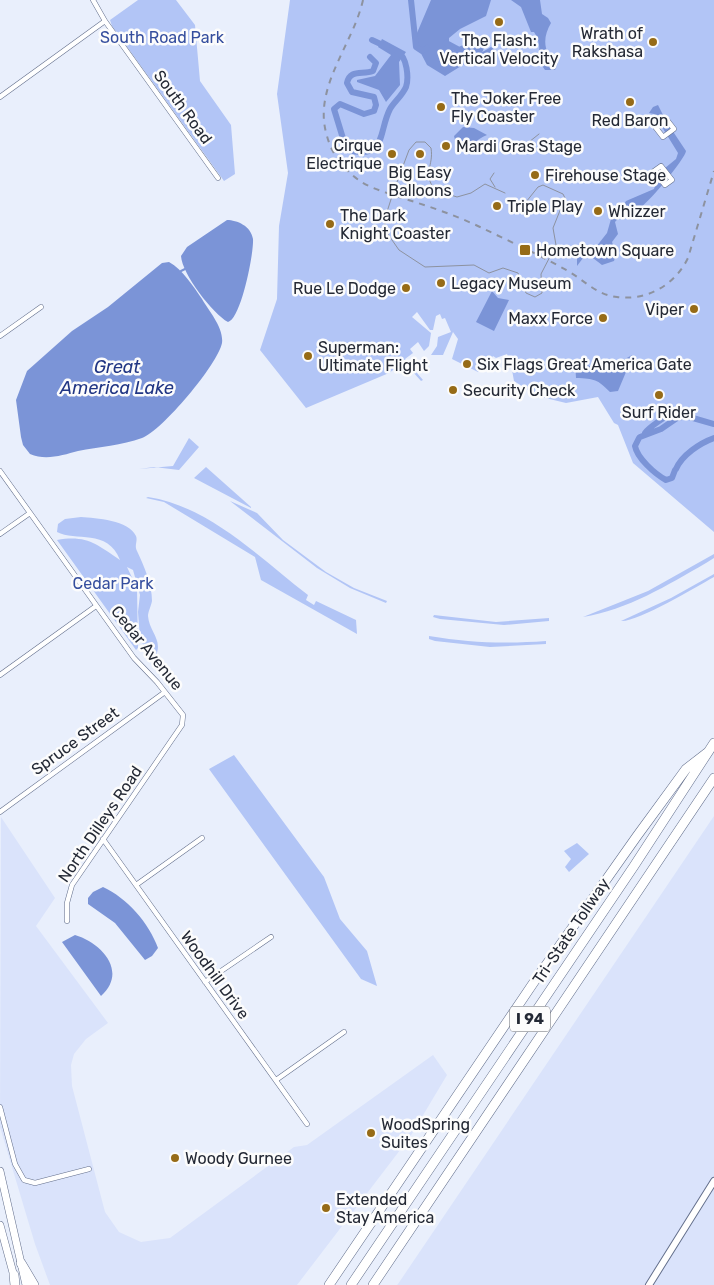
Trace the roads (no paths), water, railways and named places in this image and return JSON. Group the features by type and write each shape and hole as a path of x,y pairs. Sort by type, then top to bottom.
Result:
{"highway":[{"name":"Tri-State Tollway","path":"351,1285 634,866 714,743"},
{"path":"329,1285 534,982 637,836 686,769 708,752"},
{"name":"Tri-State Tollway","path":"374,1284 714,778"},
{"path":"21,1263 34,1285"},
{"path":"14,1275 16,1285"}],"main road":[{"path":"0,1171 26,1285"},
{"path":"0,1225 14,1275"}],"street":[{"name":"South Road","path":"93,0 218,178"},
{"path":"0,97 106,21"},
{"path":"0,336 41,307"},
{"name":"Cedar Avenue","path":"0,471 134,658 183,715 182,725 168,746"},
{"path":"0,534 30,513"},
{"path":"0,675 96,606"},
{"name":"Spruce Street","path":"0,812 165,692"},
{"name":"North Dilleys Road","path":"67,921 67,903 72,885 168,746"},
{"path":"136,885 202,838"},
{"name":"Woodhill Drive","path":"103,840 307,1124"},
{"path":"205,982 271,937"},
{"path":"276,1080 344,1032"},
{"path":"0,1107 15,1164 24,1180 35,1183 89,1169"},
{"path":"649,1285 714,1181"}],"water":[{"path":"431,0 491,0 486,16 460,29 449,38 449,45 454,51 479,54 491,47 495,50 494,61 490,65 486,62 483,65 474,58 445,76 427,65 414,40"},
{"path":"511,0 540,0 542,14 551,23 545,40 549,55 558,63 555,70 545,70 536,57 539,52 537,38 534,32 531,32 521,7"},
{"path":"382,39 406,52 399,62 400,85 386,102 379,90 357,82 357,80 375,76 391,55 378,47"},
{"path":"658,105 686,151 684,155 667,180 646,203 624,214 615,222 618,234 612,242 616,254 614,261 602,265 589,255 583,258 577,266 577,252 592,252 607,233 611,219 620,211 626,201 654,189 659,173 676,159 678,153 654,114 649,113 653,107"},
{"path":"463,127 474,128 487,135 466,149 458,151 454,136"},
{"path":"227,220 235,221 247,227 253,239 246,285 238,310 228,322 214,311 199,293 187,273 181,256 187,247"},
{"name":"Great America Lake","path":"169,262 179,269 191,284 212,314 221,331 222,343 211,366 175,410 151,433 142,438 54,457 30,454 23,445 16,400 27,371 72,331 108,307 162,263"},
{"path":"492,291 498,298 509,300 494,331 476,322"},
{"path":"632,355 635,359 633,361 636,360 638,364 626,372 618,391 610,392 595,380 576,378 575,361 596,368 609,362 620,362"},
{"path":"103,887 129,905 149,929 158,948 152,956 145,960 115,923 88,904 88,898 93,892"},
{"path":"75,935 85,939 102,951 112,968 109,987 101,996 62,942"}],"waterway":[{"path":"411,0 416,47 422,51 427,48"},
{"path":"372,40 387,47"},
{"path":"446,43 459,50 471,45 476,40 483,42 480,50 473,49 462,55"},
{"path":"370,57 376,63 373,71 354,74 347,83 352,92 374,97 376,105 374,111 364,114 340,104 334,109 348,150 369,151 379,142 390,109 407,83 405,63 398,52"},
{"path":"181,271 185,269"},
{"path":"645,433 673,413 686,416"},
{"path":"640,437 661,429 677,418 686,416 714,424"},
{"path":"639,438 635,446 636,451 652,470 666,480 672,478 675,470"},
{"path":"676,469 682,459 692,450 714,438"}],"tram line":[{"path":"529,142 539,134"},
{"path":"505,193 485,184 471,193 457,197 435,190 429,179 431,148 425,142 416,142 409,150 394,190 385,218 385,230 399,250 425,267 474,265 489,273 503,268 518,273 526,293 535,297 542,293 541,274 556,245 553,228 565,198 563,194 543,185 538,187 526,202 520,201"},
{"path":"494,173 490,179 495,187"}],"railway":[{"path":"363,0 358,17 329,84 324,118 329,143 339,162 360,181 370,186 471,223 557,265 603,294 628,298 649,294 659,289 676,276 682,268 688,258 714,171"}],"place":[{"name":"The Flash: Vertical Velocity","path":"499,22"},
{"name":"Wrath of Rakshasa","path":"653,42"},
{"name":"Red Baron","path":"630,102"},
{"name":"The Joker Free Fly Coaster","path":"441,107"},
{"name":"Mardi Gras Stage","path":"446,146"},
{"name":"Cirque Electrique","path":"392,154"},
{"name":"Big Easy Balloons","path":"420,154"},
{"name":"Firehouse Stage","path":"535,175"},
{"name":"Triple Play","path":"497,206"},
{"name":"Whizzer","path":"598,211"},
{"name":"The Dark Knight Coaster","path":"330,224"},
{"name":"Hometown Square","path":"525,250"},
{"name":"Legacy Museum","path":"441,283"},
{"name":"Rue Le Dodge","path":"406,288"},
{"name":"Viper","path":"694,309"},
{"name":"Maxx Force","path":"603,318"},
{"name":"Superman: Ultimate Flight","path":"308,356"},
{"name":"Six Flags Great America Gate","path":"467,364"},
{"name":"Security Check","path":"453,390"},
{"name":"Surf Rider","path":"659,395"},
{"name":"WoodSpring Suites","path":"371,1133"},
{"name":"Woody Gurnee","path":"175,1158"},
{"name":"Extended Stay America","path":"326,1208"}],"park label":[{"name":"South Road Park","path":"162,37"},
{"name":"Cedar Park","path":"113,583"}]}
